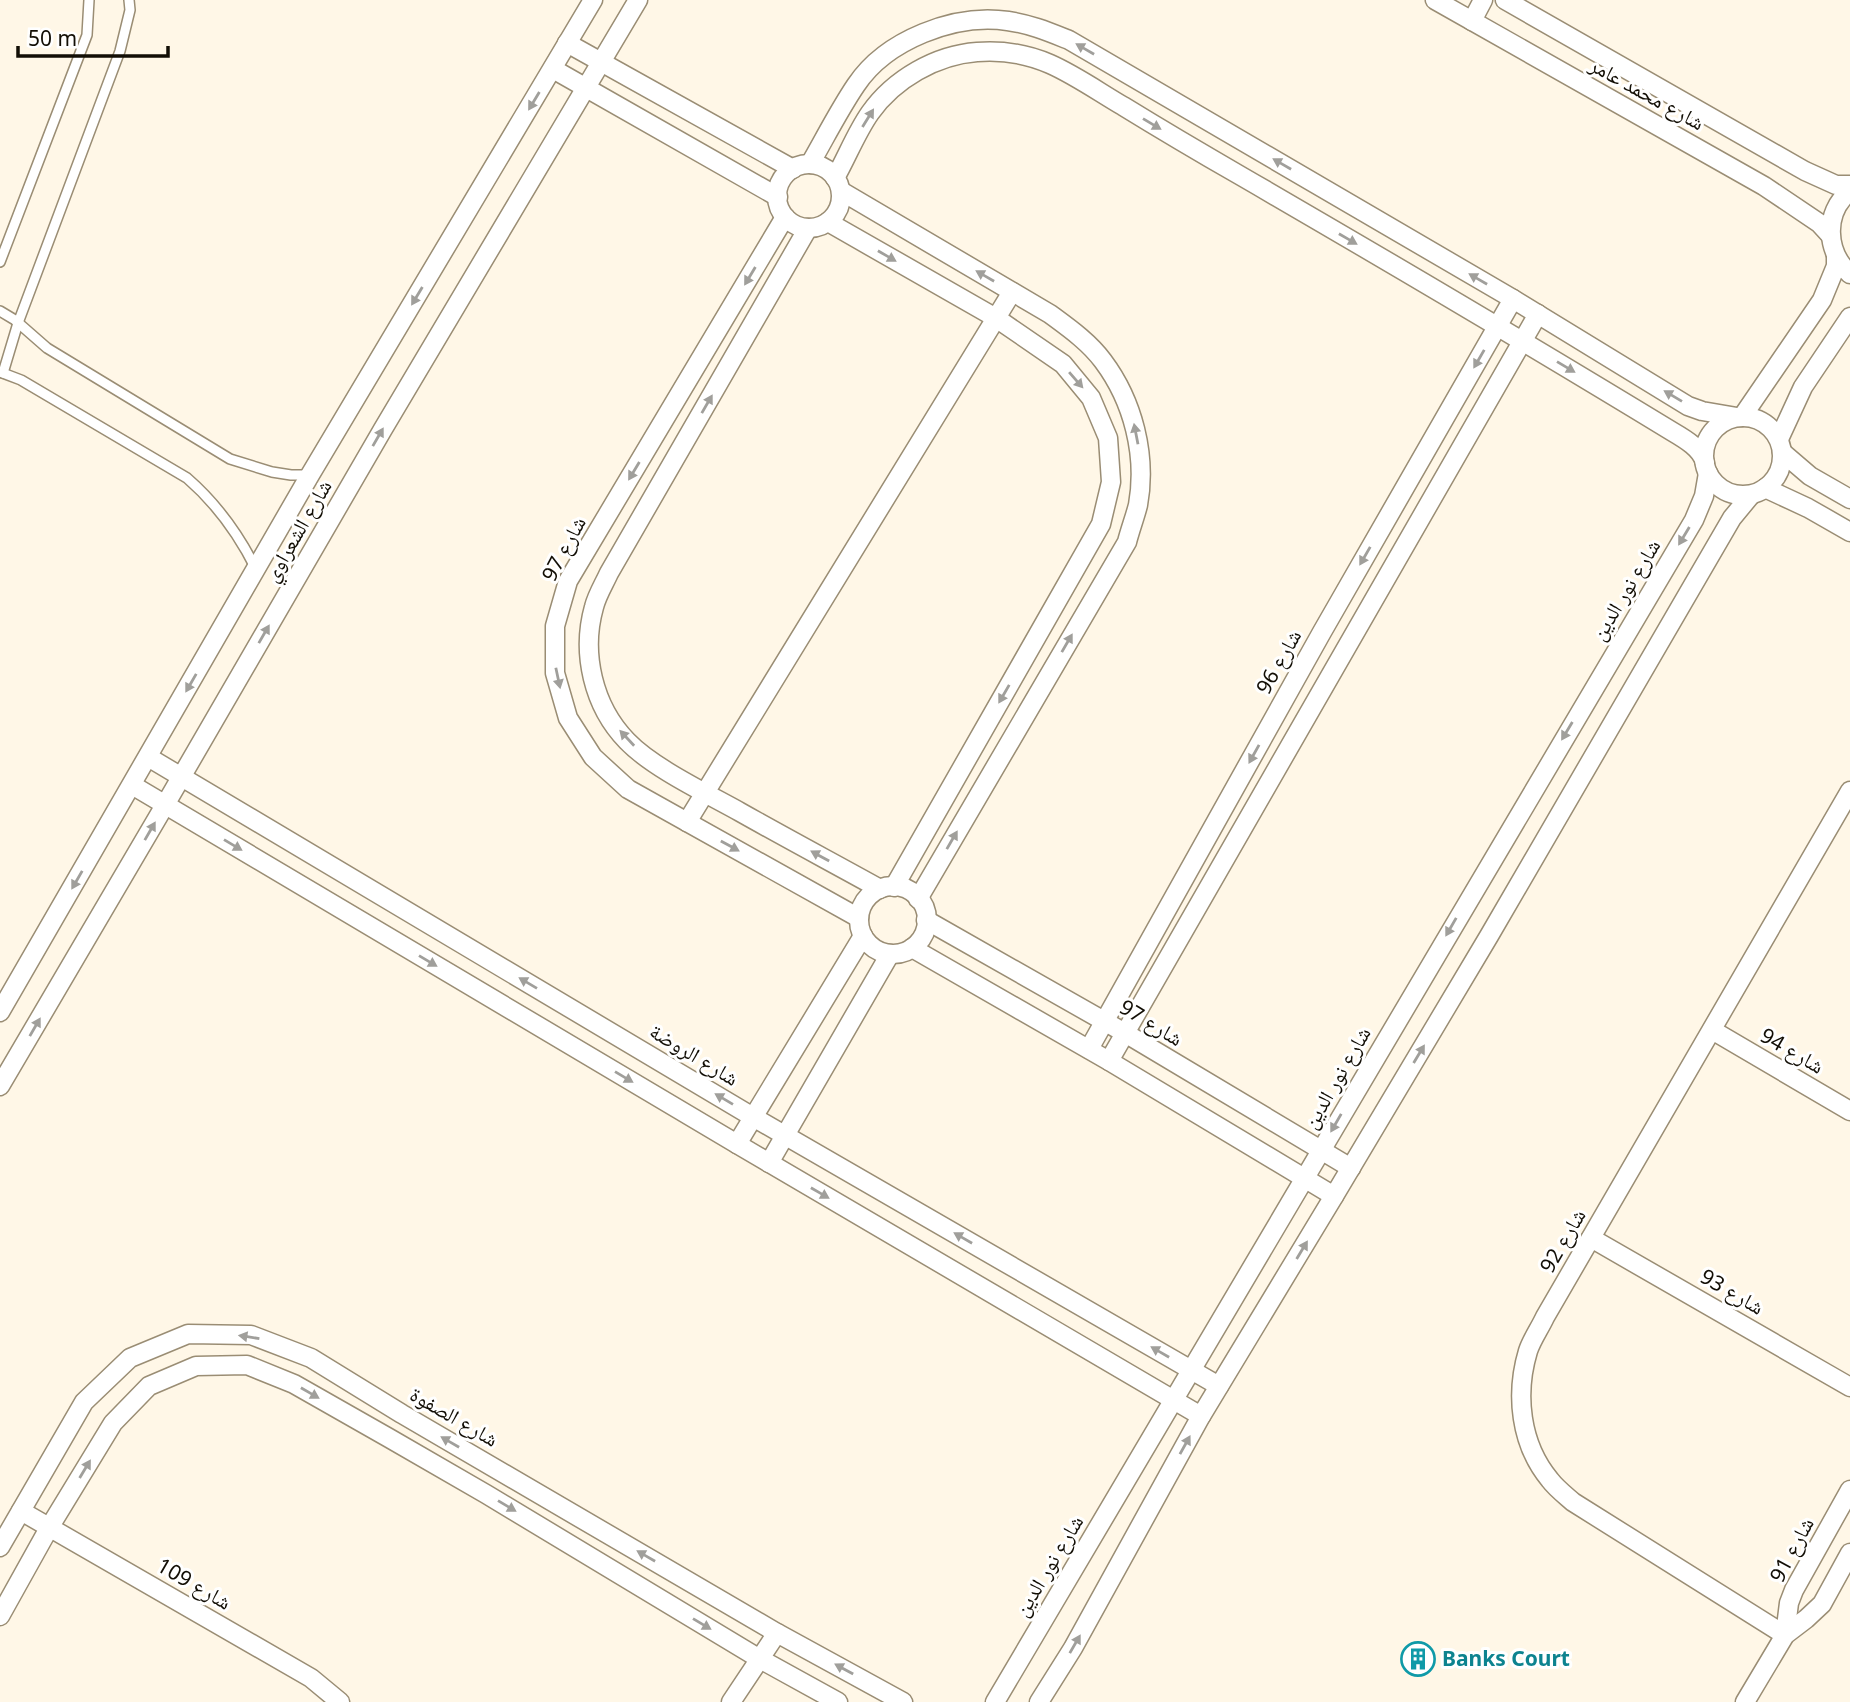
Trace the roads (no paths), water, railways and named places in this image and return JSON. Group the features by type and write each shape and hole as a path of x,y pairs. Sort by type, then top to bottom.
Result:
{"street":[{"name":"شارع الشعراوي","path":"0,1012 310,475 593,0"},
{"name":"شارع الشعراوي","path":"0,1086 376,441 638,0"},
{"path":"1472,21 1483,0"},
{"name":"شارع محمد عامر","path":"1505,0 1805,171 1836,185 1850,185"},
{"name":"شارع محمد عامر","path":"1440,1 1764,186 1819,223 1830,235"},
{"path":"1850,499 1810,475 1780,446 1768,426 1760,421 1702,411 1688,405 1513,299 1069,40 1038,27 1005,20 972,20 939,27 908,40 880,58 857,83 802,167 785,176 779,186 780,207 792,223 808,228 828,222 839,208 838,184 870,113 886,94 905,78 951,57 1000,51 1025,55 1072,75 1684,439 1704,458 1713,481 1728,492 1737,495 1758,492 1808,508 1850,532"},
{"path":"567,43 802,167 824,168 838,184 1076,332 1103,360 1123,393 1136,429 1141,467 1138,506 1127,542 918,899"},
{"path":"553,69 778,197"},
{"path":"1850,191 1837,207 1830,235 1836,257 1850,274"},
{"name":"شارع 97","path":"785,217 568,580 555,625 555,673 568,718 593,757 628,789 859,918"},
{"path":"808,228 609,573 594,606 588,642 592,678 605,712 627,741 656,763 704,793 887,888 907,890 918,899 926,920 923,935 912,948 898,954 874,948 863,936 859,918 865,901 872,894 887,888 1101,524 1111,482 1108,438 1091,398 1063,364 996,318 828,222"},
{"path":"1706,468 1704,453 1711,433 1727,420 1739,417 1822,300 1836,266 1836,257"},
{"path":"687,822 1012,292"},
{"name":"شارع 96","path":"1089,1049 1315,644 1513,299"},
{"path":"1109,1061 1538,314"},
{"path":"1039,1702 1073,1648 1201,1416 1503,912 1732,518 1758,492 1773,482 1778,473 1780,446 1803,387 1850,317"},
{"name":"شارع نور الدين","path":"995,1702 1516,816 1694,520 1704,496 1706,468"},
{"name":"شارع الروضة","path":"149,757 753,1117 1219,1386"},
{"path":"132,785 1201,1416"},
{"name":"شارع 92","path":"1786,1635 1573,1502 1549,1479 1531,1450 1522,1418 1521,1383 1529,1348 1712,1030 1844,816 1850,791"},
{"name":"شارع 97","path":"926,920 1125,1033 1351,1168"},
{"path":"737,1144 863,936"},
{"path":"912,948 1089,1049 1335,1196"},
{"path":"769,1163 890,954"},
{"name":"شارع 94","path":"1712,1030 1850,1111"},
{"name":"شارع 93","path":"1591,1238 1850,1387"},
{"name":"شارع الصفوة","path":"0,1547 84,1402 130,1358 188,1334 251,1335 311,1358 776,1633 903,1702"},
{"path":"0,1616 49,1528 113,1423 149,1386 196,1366 247,1365 295,1384 486,1494 760,1659 838,1702"},
{"name":"شارع 91","path":"1786,1635 1789,1603 1794,1590 1850,1490"},
{"name":"شارع 109","path":"21,1511 312,1678 340,1702"},
{"name":"شارع 91","path":"1745,1702 1786,1635 1822,1604 1850,1553"},
{"path":"731,1702 776,1633"}],"lane":[{"path":"0,262 87,35 89,0"},
{"path":"129,0 130,10 120,51 18,323 2,373 21,380 187,478 209,498 236,531 256,569"},
{"path":"0,311 47,348 230,459 272,472 310,475"}],"place":[{"name":"Banks Court","path":"1418,1659"}]}
